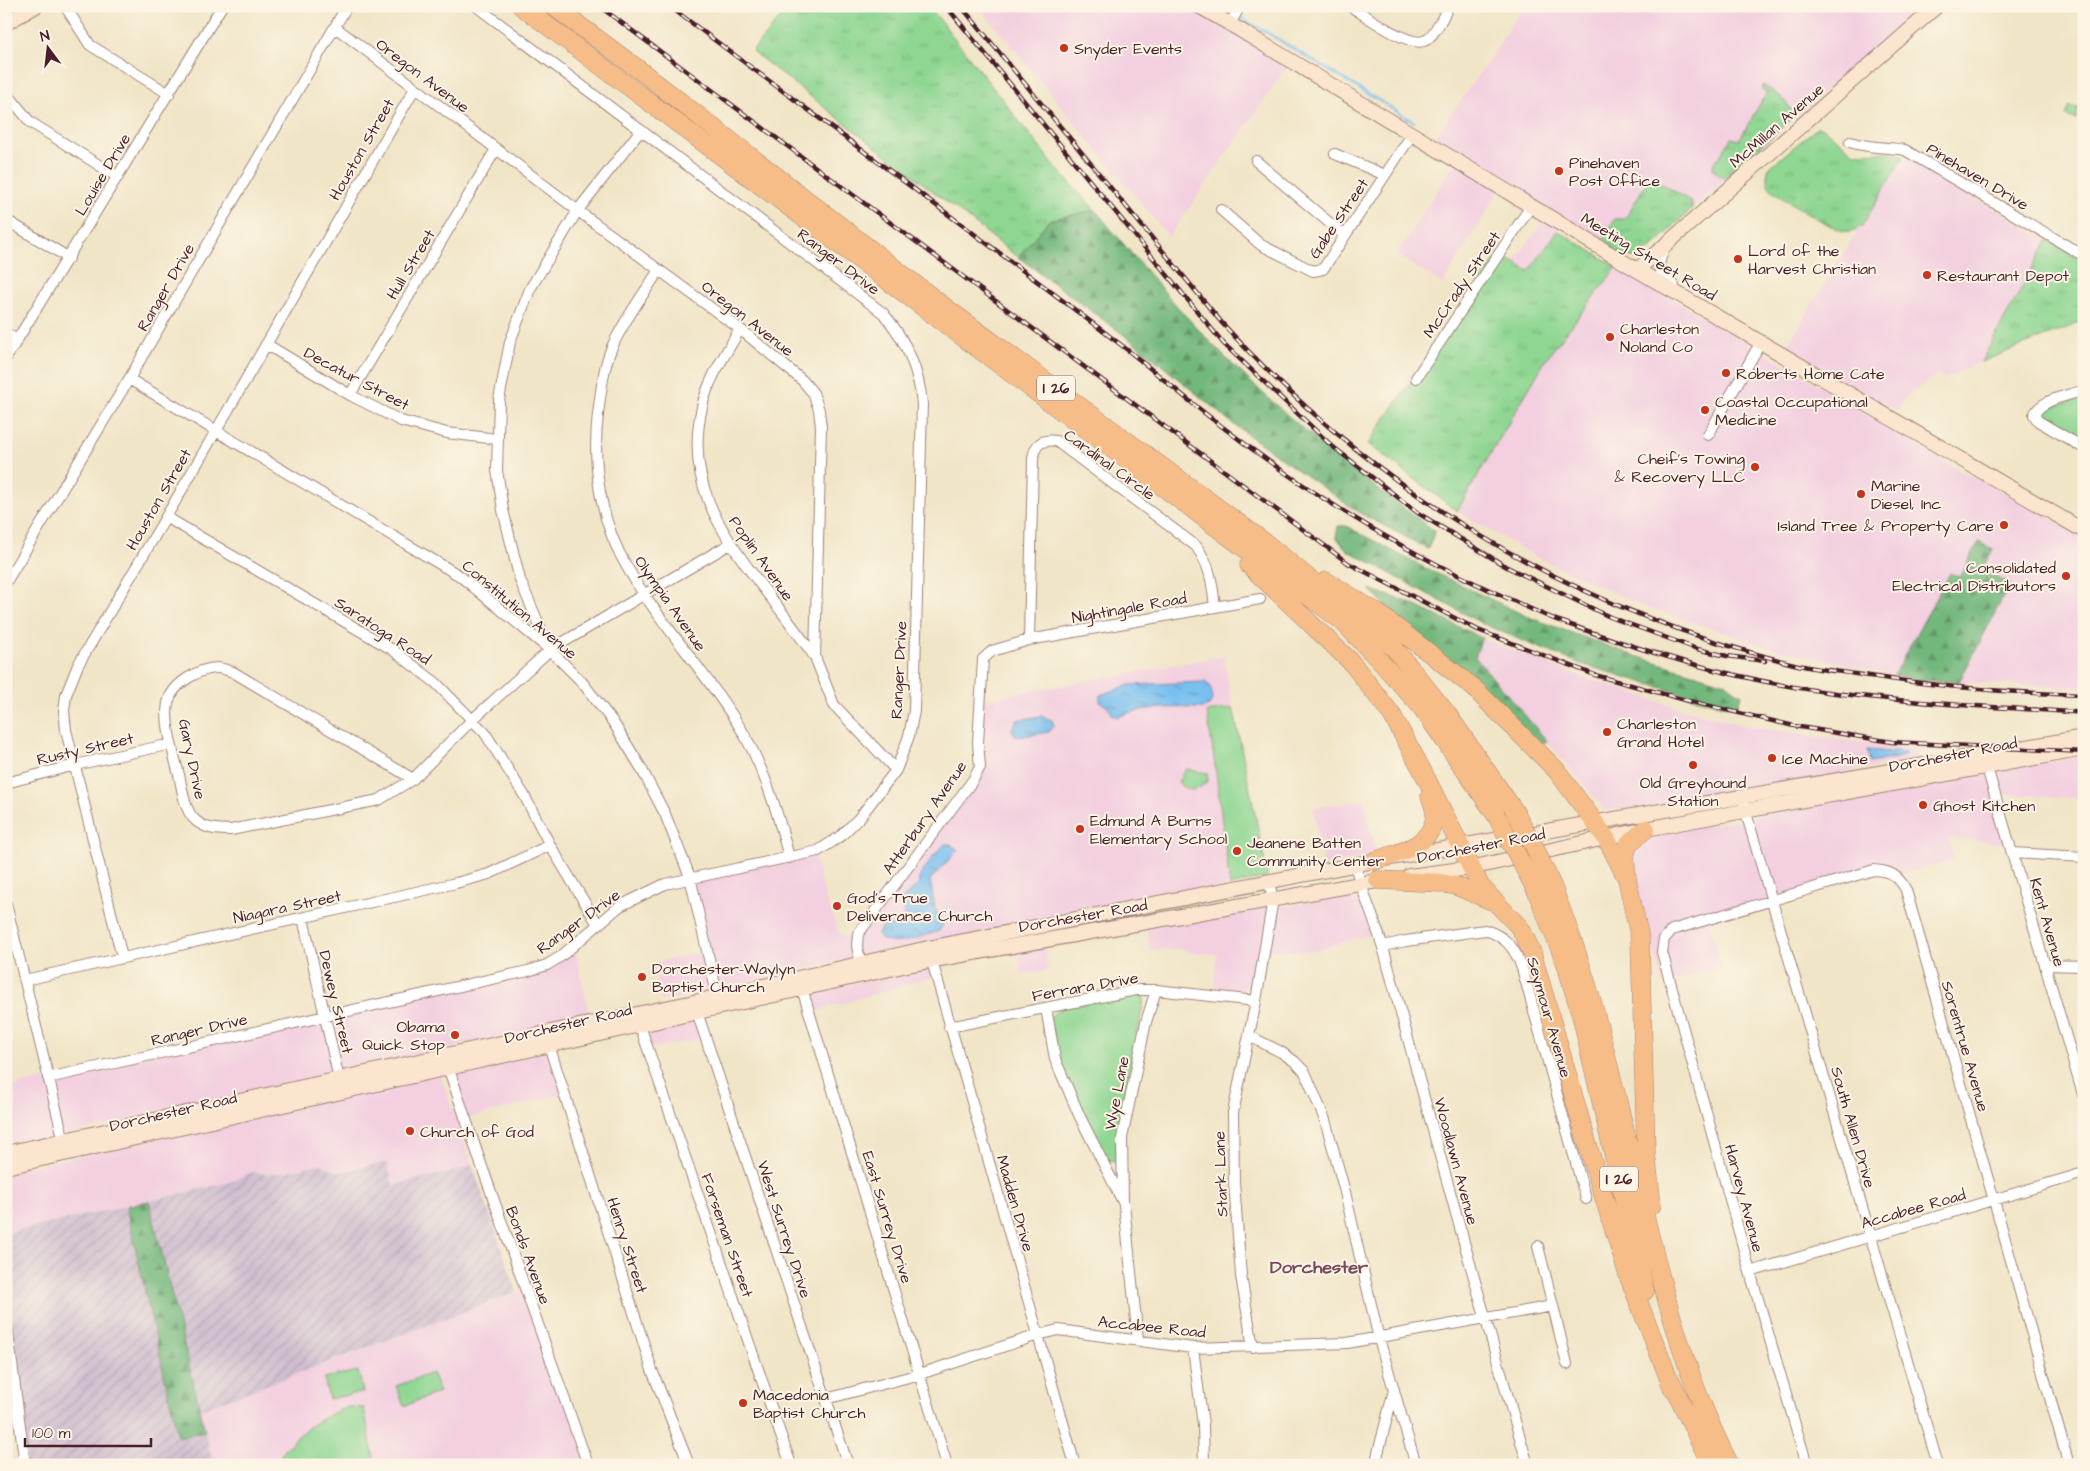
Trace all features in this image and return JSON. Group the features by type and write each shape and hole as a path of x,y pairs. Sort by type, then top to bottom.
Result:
{"highway":[{"name":"I 26","path":"521,6 1148,478 1343,622 1422,708 1496,815 1536,890 1572,984 1598,1085 1652,1322 1673,1389 1711,1465"},
{"name":"I 26","path":"553,6 642,72 942,304 1267,544 1395,650 1448,715 1515,812 1553,888 1582,967 1615,1089 1662,1284 1686,1363 1730,1465"},
{"path":"1148,478 1251,567 1351,662 1392,715 1481,887 1500,904 1521,929 1532,953 1591,1156 1629,1278 1673,1389"},
{"path":"1267,544 1378,613 1473,687 1557,771 1601,830 1627,879"},
{"path":"1374,861 1416,846 1426,837 1433,826 1435,813 1424,784 1422,770"},
{"path":"1646,829 1633,838 1627,846 1625,856 1627,879 1640,939 1646,1152 1662,1284"},
{"path":"1378,880 1441,883 1456,886 1500,904"}],"main road":[{"path":"6,22 36,6"},
{"name":"Meeting Street Road","path":"1199,6 1413,133 1637,270 2084,531"},
{"name":"McMillan Avenue","path":"1637,270 1937,6"},
{"name":"Dorchester Road","path":"6,1154 65,1147 930,954 1374,861 1461,846 1601,830 1985,760 2084,737"},
{"name":"Dorchester Road","path":"1985,760 2084,749"},
{"name":"Dorchester Road","path":"930,954 1273,899 1378,880 1470,868 1601,830 1646,829 1743,804"},
{"name":"Dorchester Road","path":"6,1167 65,1147"}],"street":[{"path":"65,6 90,45 169,94"},
{"name":"Louise Drive","path":"6,358 222,6"},
{"name":"Ranger Drive","path":"6,582 129,379 348,6"},
{"name":"Ranger Drive","path":"48,1078 528,971 560,957 597,923 620,906 665,884 690,877 818,851 841,836 860,817 896,770 908,736 914,701 922,404 918,376 911,354 901,336 883,313 476,6"},
{"path":"1230,24 1240,6"},
{"path":"1350,6 1415,43 1431,35 1449,6"},
{"name":"Oregon Avenue","path":"335,27 414,88 740,329 802,380 813,393 819,410 821,427 815,656 834,705 896,770"},
{"name":"Houston Street","path":"122,957 66,730 64,712 66,695 78,665 166,518 215,429 414,88"},
{"path":"6,92 30,122 118,177"},
{"path":"550,650 518,572 503,510 497,470 499,400 510,342 530,289 578,210 641,130"},
{"name":"Gabe Street","path":"1221,210 1261,245 1313,271 1323,269 1413,133"},
{"name":"Pinehaven Drive","path":"1850,142 1866,147 1905,150 2084,256"},
{"name":"Hull Street","path":"350,395 496,149"},
{"path":"1335,154 1385,175"},
{"path":"1256,161 1345,236"},
{"name":"McCrady Street","path":"1416,378 1532,206"},
{"path":"6,220 69,258"},
{"path":"1668,242 1661,257 1659,270 1663,277 1673,285 1675,292"},
{"name":"Olympia Avenue","path":"659,270 611,348 603,377 595,436 601,495 612,533 626,567 745,736 768,786 789,858"},
{"name":"Poplin Avenue","path":"740,329 711,380 702,406 697,437 698,464 702,485 713,512 730,544 815,656"},
{"path":"6,333 17,340"},
{"path":"1708,435 1761,342"},
{"name":"Decatur Street","path":"266,344 350,395 401,421 447,432 497,439"},
{"name":"Constitution Avenue","path":"129,379 460,576 550,650 582,682 613,722 640,766 665,814 690,877 719,1002"},
{"path":"2084,390 2042,404 2036,409 2034,415 2038,421 2084,448"},
{"name":"Cardinal Circle","path":"1029,640 1033,458 1034,449 1041,442 1048,440 1056,441 1196,546 1206,560 1211,576 1215,608"},
{"name":"Saratoga Road","path":"166,518 393,650 436,684 473,719 485,734 524,795 550,845 597,923"},
{"name":"Gary Drive","path":"413,779 233,672 219,668 207,669 189,677 172,695 168,703 171,744 190,813 202,826 212,829 231,830 378,800 413,779 473,719 550,650 730,544"},
{"name":"Nightingale Road","path":"1003,648 1029,640 1260,599"},
{"name":"Atterbury Avenue","path":"863,969 857,946 858,934 980,767 978,743 983,659 992,651 1003,648"},
{"name":"Rusty Street","path":"6,783 75,765 171,744"},
{"name":"Kent Avenue","path":"1985,760 2084,1098"},
{"name":"South Allen Drive","path":"1743,804 1938,1465"},
{"name":"Niagara Street","path":"25,980 489,874 550,845"},
{"path":"2012,853 2084,858"},
{"name":"Woodlawn Avenue","path":"1355,865 1383,946 1484,1319 1528,1465"},
{"name":"Sorentrue Avenue","path":"1664,939 1672,930 1874,870 1893,873 1901,881 1906,890 2069,1465"},
{"path":"1256,1001 1273,899 1269,883"},
{"path":"6,904 65,1147"},
{"name":"Dewey Street","path":"303,918 340,1086"},
{"name":"Seymour Avenue","path":"1383,946 1440,935 1485,930 1495,933 1514,948 1522,968 1586,1199"},
{"name":"Harvey Avenue","path":"1664,939 1662,952 1750,1272 1807,1465"},
{"name":"Madden Drive","path":"930,954 949,1027 1075,1465"},
{"path":"2044,965 2084,966"},
{"name":"East Surrey Drive","path":"801,984 948,1465"},
{"name":"Ferrara Drive","path":"949,1027 1136,990 1156,990 1256,1001"},
{"name":"Wye Lane","path":"1138,1340 1124,1204 1122,1138 1146,1022 1156,990"},
{"name":"Stark Lane","path":"1253,1347 1241,1276 1234,1182 1233,1113 1256,1001"},
{"name":"West Surrey Drive","path":"695,1007 848,1465"},
{"name":"Wye Lane","path":"1046,1008 1055,1059 1080,1117 1124,1204"},
{"name":"Forseman Street","path":"637,1020 791,1465"},
{"path":"1249,1036 1294,1061 1305,1072 1312,1085 1325,1120 1344,1188 1379,1339 1416,1465"},
{"name":"Henry Street","path":"547,1039 652,1370 688,1465"},
{"name":"Bonds Avenue","path":"446,1062 588,1465"},
{"name":"Accabee Road","path":"1750,1272 2084,1173"},
{"path":"1538,1246 1567,1364"},
{"name":"Accabee Road","path":"826,1400 920,1374 1058,1330 1193,1348 1347,1343 1379,1339 1553,1306"},
{"path":"6,1317 25,1465"},
{"path":"1193,1348 1203,1425 1204,1465"},
{"path":"1375,1465 1394,1390"}],"shaded area":[{"path":"978,6 1191,6 1288,65 1169,237"},
{"path":"1523,6 1920,6 1640,256 1628,257 1433,140 1489,60"},
{"path":"1904,156 2048,240 1981,362 1944,379 1938,374 1908,395 1897,411 1786,347"},
{"path":"1456,160 1501,187 1443,284 1397,255"},
{"path":"1547,215 1563,225 1529,271 1514,262"},
{"path":"1617,267 1777,360 1957,469 2030,505 2084,539 2084,685 2082,688 1918,680 1763,646 1643,606 1538,558 1457,511 1548,356 1585,305"},
{"path":"1482,638 1565,671 1678,708 1746,726 1916,750 1918,760 1631,810 1617,809 1606,811 1475,657"},
{"name":"Edmund A Burns Elementary School","path":"1224,656 1233,708 1207,712 1230,886 871,954 661,1001 653,963 707,951 690,877 813,852 825,897 838,931 845,937 858,934 980,767 981,700"},
{"path":"2084,755 2084,799 1994,793 2008,841 1998,843 1948,837 1955,860 1895,875 1885,871 1708,920 1722,969 1662,984 1629,854 1645,837"},
{"path":"1364,800 1376,854 1324,866 1313,808"},
{"path":"1348,895 1354,902 1366,899 1378,932 1313,951 1265,949 1258,990 1214,988 1217,954 1186,952 1186,949 1150,950 1147,928 1258,907 1285,906"},
{"path":"574,945 590,1017 6,1148 6,1088 528,971"},
{"path":"1044,946 1048,970 1022,974 1018,951"},
{"path":"933,967 936,976 810,1013 804,994"},
{"path":"698,1017 705,1038 647,1049 641,1030"},
{"path":"550,1051 564,1094 465,1119 454,1072"},
{"path":"440,1075 472,1164 460,1170 393,1185 386,1162 339,1172 319,1164 285,1172 266,1174 252,1172 230,1182 6,1233 6,1172"},
{"path":"387,1162 393,1185 460,1170 472,1164 517,1292 199,1410 149,1201 230,1182 252,1172 267,1174 285,1172 319,1164 339,1172"},
{"path":"126,1206 177,1437 205,1431 214,1465 25,1465 6,1317 6,1233"},
{"path":"526,1289 588,1465 214,1465 199,1410"},
{"path":"6,1317 19,1409 6,1410"}],"green space":[{"path":"790,6 929,6 1055,167 1095,210 1049,220 1018,257 752,51"},
{"path":"1763,85 1787,103 1792,113 1792,118 1725,178 1719,176 1713,168 1714,162 1719,158 1731,138 1739,140 1767,92 1762,89"},
{"path":"2069,106 2078,108 2076,119 2066,116"},
{"path":"1818,127 1823,128 1854,153 1891,152 1904,156 1862,226 1853,230 1844,231 1839,229 1795,206 1772,190 1768,183 1769,168"},
{"path":"1648,175 1687,199 1692,203 1692,209 1644,253 1640,256 1629,257 1619,253 1604,238 1615,219 1625,219 1648,180 1640,180"},
{"path":"1095,210 1193,324 1252,383 1328,450 1435,531 1428,549 1358,512 1292,466 1232,423 1132,341 1018,257 1049,220"},
{"path":"1558,231 1617,267 1548,356 1457,511 1368,444 1499,254 1529,271"},
{"path":"2048,240 2084,262 2084,321 1981,362"},
{"path":"2083,397 2083,437 2077,439 2041,418 2041,412 2045,409"},
{"path":"1338,526 1346,526 1423,567 1526,616 1632,655 1726,683 1742,695 1737,706 1720,705 1581,664 1530,644 1481,623 1347,550 1336,537"},
{"path":"1979,542 1993,550 1981,570 2010,584 1959,682 1918,680 1894,675 1950,573 1959,577"},
{"path":"1370,589 1412,604 1482,638 1475,657 1547,741 1539,746 1409,632"},
{"path":"1233,708 1268,877 1230,886 1207,712"},
{"path":"1186,769 1207,773 1208,781 1196,789 1189,790 1178,782"},
{"path":"1136,993 1142,995 1144,1000 1121,1113 1117,1161 1106,1160 1058,1057 1050,1017 1060,1008"},
{"path":"149,1201 205,1431 178,1437 126,1206"},
{"path":"358,1371 363,1392 329,1399 324,1378"},
{"path":"432,1373 439,1392 404,1406 396,1386"},
{"path":"348,1407 364,1408 375,1465 274,1465 297,1437 325,1417"}],"water":[{"path":"1205,682 1210,686 1213,698 1209,705 1204,708 1149,709 1118,717 1112,715 1110,709 1100,701 1100,695 1129,685"},
{"path":"1042,716 1052,720 1054,725 1048,732 1016,737 1012,729 1017,720"},
{"path":"1867,750 1905,753 1905,756 1870,763"},
{"path":"945,844 950,844 958,850 930,880 935,909 943,925 939,931 901,942 886,941 879,938 878,933 881,928 901,923 905,917 902,899 918,885 920,876 934,855"}],"waterway":[{"path":"1218,6 1222,8"},
{"path":"1239,17 1414,122"}],"railway":[{"path":"599,6 1348,563 1478,630 1595,675 1689,701 1794,726 1892,742 2084,752"},
{"path":"669,6 1112,338 1253,450 1357,520 1430,561 1565,623 1652,652 1770,683 1835,693 1942,704 2084,713"},
{"path":"946,6 1224,344 1332,446 1418,513 1507,567 1610,617 1697,649 1727,656 1765,661"},
{"path":"961,6 1222,323 1282,384 1345,440 1412,491 1482,537 1556,577 1632,611 1712,641 1794,664 1825,670 1941,685 1998,691 2084,695"}],"place":[{"name":"Snyder Events","path":"1064,48"},
{"name":"Pinehaven Post Office","path":"1559,171"},
{"name":"Lord of the Harvest Christian","path":"1738,259"},
{"name":"Restaurant Depot","path":"1927,275"},
{"name":"Charleston Noland Co","path":"1610,337"},
{"name":"Roberts Home Cate","path":"1726,373"},
{"name":"Coastal Occupational Medicine","path":"1705,410"},
{"name":"Cheif's Towing & Recovery LLC","path":"1755,467"},
{"name":"Marine Diesel, Inc","path":"1861,494"},
{"name":"Island Tree & Property Care","path":"2004,525"},
{"name":"Consolidated Electrical Distributors","path":"2066,576"},
{"name":"Charleston Grand Hotel","path":"1607,732"},
{"name":"Ice Machine","path":"1772,758"},
{"name":"Old Greyhound Station","path":"1693,765"},
{"name":"Ghost Kitchen","path":"1923,805"},
{"name":"Edmund A Burns Elementary School","path":"1080,829"},
{"name":"Jeanene Batten Community Center","path":"1237,851"},
{"name":"God's True Deliverance Church","path":"837,906"},
{"name":"Dorchester-Waylyn Baptist Church","path":"642,977"},
{"name":"Obama Quick Stop","path":"455,1035"},
{"name":"Church of God","path":"410,1131"},
{"name":"Macedonia Baptist Church","path":"743,1403"}],"district":[{"name":"Dorchester","path":"1319,1267"}]}
